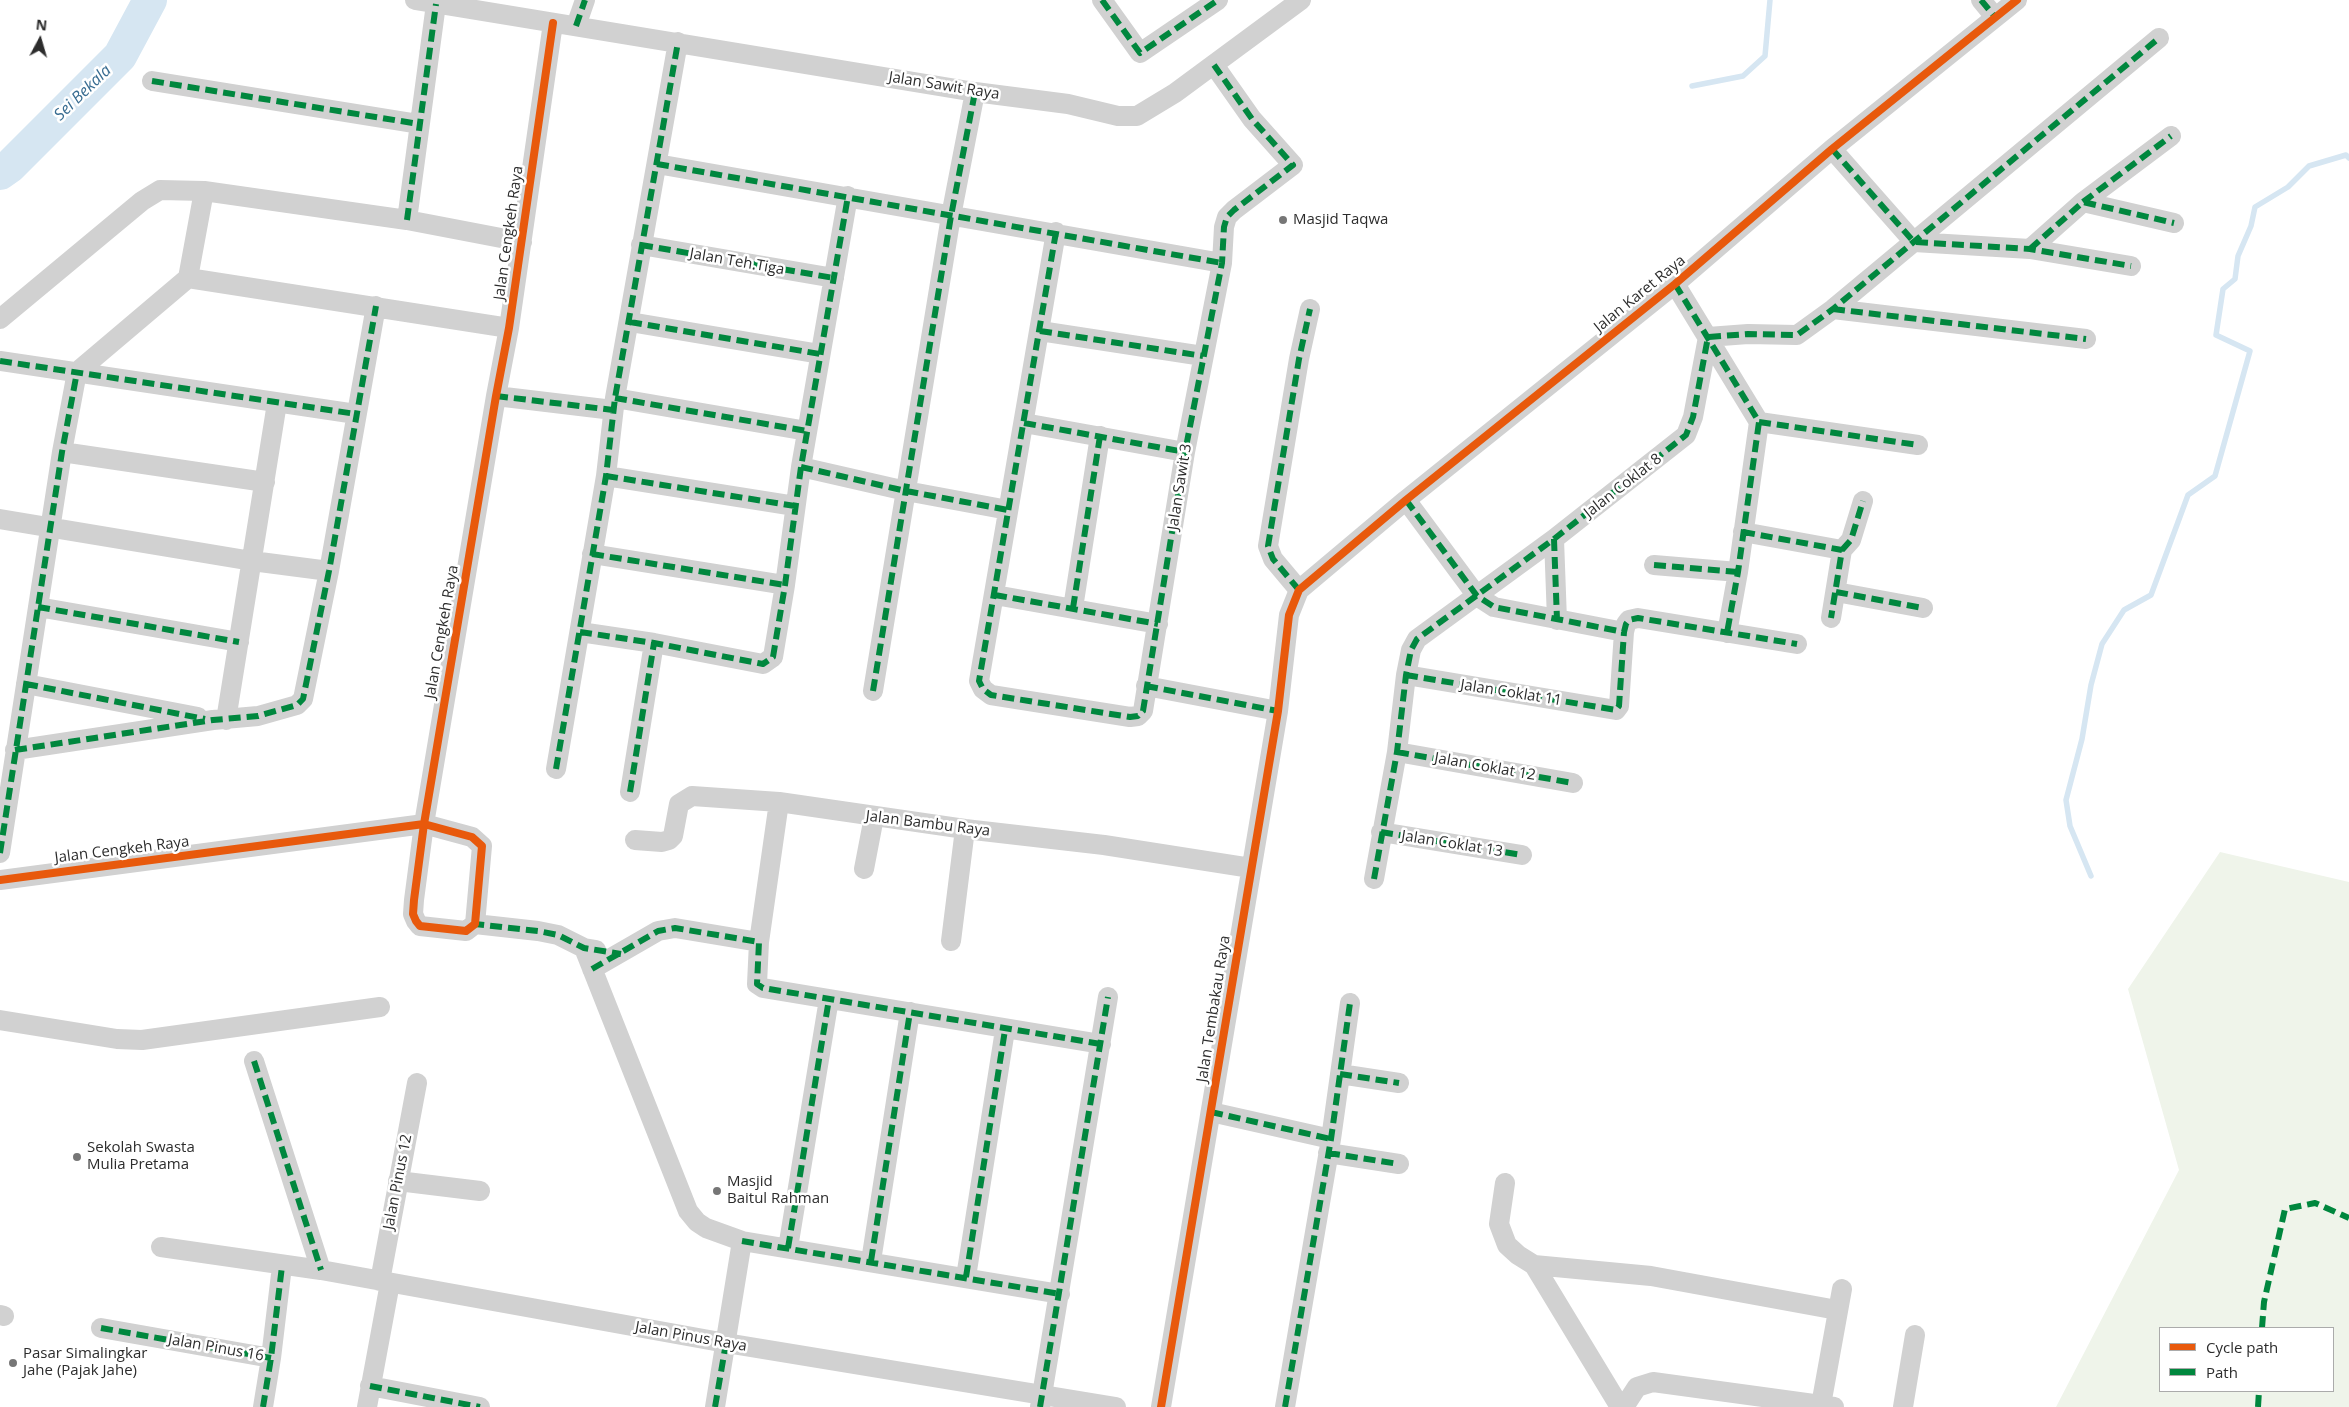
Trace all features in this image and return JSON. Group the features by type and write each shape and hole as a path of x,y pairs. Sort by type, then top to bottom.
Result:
{"street":[{"name":"Jalan Sawit Raya","path":"415,0 975,92 1068,104 1118,116 1137,116 1175,93 1301,0"},
{"path":"576,26 585,0"},
{"path":"1102,0 1140,53 1218,0"},
{"path":"1980,0 1995,18"},
{"name":"Jalan Karet Raya","path":"1289,615 1299,590 1406,500 1675,284 1832,149 2017,0"},
{"path":"408,220 436,4"},
{"name":"Jalan Cengkeh Raya","path":"0,880 424,824 509,328 552,23"},
{"path":"1708,337 1748,334 1797,335 1833,309 2159,38"},
{"path":"556,769 606,476 614,404 678,42"},
{"name":"Jalan Sawit 3","path":"995,595 979,681 990,695 1130,717 1138,716 1143,711 1185,452 1222,263 1224,227 1227,216 1293,165 1252,119 1214,65"},
{"path":"152,81 419,124"},
{"path":"873,692 951,216 975,92"},
{"path":"2030,249 2083,202 2171,136"},
{"path":"1832,149 1914,242 2030,249 2130,266"},
{"path":"657,164 848,196 951,216 1056,232 1222,263"},
{"path":"0,319 142,201 160,190 204,191 408,220 522,242"},
{"path":"0,853 62,452 77,372 188,278 204,191"},
{"path":"580,632 766,663 775,652 801,467 848,196"},
{"path":"2083,202 2174,223"},
{"path":"1056,232 995,595 1158,624"},
{"name":"Jalan Teh.Tiga","path":"641,245 834,278"},
{"path":"188,278 509,328"},
{"path":"1675,284 1759,422 1738,572 1726,633"},
{"path":"15,750 258,716 298,705 303,699 329,572 376,306"},
{"path":"1299,590 1273,559 1268,546 1299,359 1310,309"},
{"path":"1833,309 2086,339"},
{"path":"630,322 820,354"},
{"path":"1040,331 1203,356"},
{"name":"Jalan Coklat 8","path":"1374,879 1397,752 1406,675 1411,650 1417,639 1554,540 1686,435 1693,417 1708,337"},
{"path":"0,361 356,414"},
{"path":"496,396 614,404 807,431"},
{"path":"220,720 238,642 265,482 276,403"},
{"path":"1759,422 1918,445"},
{"path":"1024,423 1185,452"},
{"path":"1073,608 1100,436"},
{"path":"62,452 265,482"},
{"path":"801,467 906,491 1008,510"},
{"path":"606,476 796,506"},
{"path":"1406,500 1477,596 1494,607 1624,632 1626,624 1630,620 1638,618 1797,644"},
{"path":"1831,618 1842,550 1851,540 1864,501"},
{"path":"0,519 329,572"},
{"path":"1743,532 1842,550"},
{"path":"1554,540 1557,620"},
{"path":"592,554 785,585"},
{"path":"1654,565 1738,572"},
{"path":"1836,592 1923,608"},
{"path":"38,607 238,642"},
{"name":"Jalan Tembakau Raya","path":"1161,1407 1278,711 1289,615"},
{"name":"Jalan Coklat 11","path":"1406,675 1616,710 1619,706 1624,632"},
{"path":"630,792 654,643"},
{"path":"26,684 220,720"},
{"path":"1146,686 1278,711"},
{"name":"Jalan Coklat 12","path":"1397,752 1573,783"},
{"name":"Jalan Bambu Raya","path":"635,840 662,842 669,840 672,836 679,804 692,796 779,802 874,817 1104,845 1251,868"},
{"path":"779,802 759,942 757,984 763,988 1005,1030 1100,1044"},
{"path":"864,868 874,817"},
{"path":"475,924 482,846 472,837 424,824 414,900 416,921 420,926 455,932 466,931 475,924 538,931 558,935 584,948 621,954"},
{"path":"951,941 965,829"},
{"name":"Jalan Coklat 13","path":"1381,832 1522,855"},
{"path":"592,969 658,931 674,928 759,942"},
{"path":"584,948 688,1212 697,1222 706,1228 742,1241 1060,1294"},
{"path":"1041,1401 1108,997"},
{"path":"788,1248 829,999"},
{"path":"1285,1407 1329,1146 1350,1002"},
{"path":"0,1020 117,1039 142,1040 380,1007"},
{"path":"871,1262 910,1012"},
{"path":"966,1277 1005,1030"},
{"path":"254,1061 321,1270"},
{"path":"1340,1074 1399,1083"},
{"name":"Jalan Pinus 12","path":"385,1282 398,1181 417,1083"},
{"path":"1211,1112 1399,1164"},
{"path":"398,1181 480,1191"},
{"path":"1505,1183 1499,1224 1507,1245 1534,1265 1622,1407 1636,1387 1652,1382 1825,1406 1837,1310 1842,1289"},
{"path":"716,1407 742,1241"},
{"name":"Jalan Pinus Raya","path":"161,1247 282,1266 321,1270 1041,1401 1116,1407"},
{"path":"1534,1265 1651,1276 1837,1310"},
{"path":"263,1407 272,1358 282,1266"},
{"path":"367,1407 385,1282"},
{"name":"Jalan Pinus 16","path":"101,1328 272,1358"},
{"path":"1903,1407 1915,1334"},
{"path":"370,1386 476,1407"}],"shaded area":[{"path":"2220,852 2349,882 2349,1407 2056,1407 2179,1170 2128,989"}],"waterway":[{"name":"Sei Bekala","path":"0,173 10,166 120,56 150,0"},
{"path":"1692,86 1743,76 1765,56 1770,0"},
{"path":"2091,876 2070,826 2066,800 2082,739 2091,685 2102,644 2124,610 2151,595 2188,495 2215,476 2250,351 2216,335 2223,289 2235,279 2238,256 2251,226 2255,207 2288,187 2309,166 2346,155 2349,158"}],"marked path":[{"path":"576,26 585,0"},
{"path":"1102,0 1140,53 1218,0"},
{"path":"1981,0 1995,17"},
{"path":"407,220 436,4"},
{"path":"1374,879 1397,752 1406,675 1411,650 1417,639 1554,539 1686,435 1693,417 1708,337 1748,334 1797,335 1833,309 2159,38"},
{"path":"556,769 606,476 615,398 678,42"},
{"path":"1056,232 979,681 983,689 991,695 1130,717 1138,716 1143,711 1185,452 1222,263 1224,227 1227,217 1234,210 1293,165 1252,119 1214,65"},
{"path":"152,81 419,124"},
{"path":"873,691 951,216 975,92"},
{"path":"2083,202 2171,136"},
{"path":"1832,149 1914,242 2030,249 2131,266"},
{"path":"657,164 1222,263"},
{"path":"580,632 654,643 763,664 773,657 801,467 848,196"},
{"path":"2030,249 2083,202 2174,223"},
{"path":"641,245 834,278"},
{"path":"1675,284 1759,422 1738,572 1727,633"},
{"path":"15,750 213,720 258,716 297,705 303,699 329,571 376,306"},
{"path":"1299,590 1273,559 1268,546 1299,359 1310,309"},
{"path":"1833,309 2086,339"},
{"path":"630,322 820,354"},
{"path":"1040,331 1203,356"},
{"path":"0,361 356,414"},
{"path":"0,853 62,452 77,372"},
{"path":"496,396 613,410"},
{"path":"615,398 807,431"},
{"path":"1759,422 1918,445"},
{"path":"1024,423 1185,452"},
{"path":"1073,608 1100,436"},
{"path":"801,467 906,491 1008,510"},
{"path":"606,476 795,506"},
{"path":"1406,500 1477,596 1494,607 1624,632 1629,620 1638,618 1797,644"},
{"path":"1842,550 1851,540 1863,501"},
{"path":"1743,532 1842,550 1831,618"},
{"path":"1554,539 1557,620"},
{"path":"592,554 785,585"},
{"path":"1654,565 1738,572"},
{"path":"1836,592 1923,608"},
{"path":"995,595 1158,624"},
{"path":"38,607 239,642"},
{"path":"1406,675 1616,710 1619,706 1624,632"},
{"path":"630,792 654,643"},
{"path":"26,684 205,719"},
{"path":"1146,686 1278,711"},
{"path":"1397,752 1573,783"},
{"path":"1381,832 1522,855"},
{"path":"473,926 475,924 538,931 558,935 584,948 621,954"},
{"path":"592,969 658,931 675,928 759,942 757,984 763,988 1101,1044"},
{"path":"1040,1407 1108,997"},
{"path":"788,1248 829,999"},
{"path":"1285,1407 1331,1139 1350,1003"},
{"path":"871,1261 910,1012"},
{"path":"966,1277 1005,1030"},
{"path":"254,1061 321,1270"},
{"path":"1340,1074 1399,1083"},
{"path":"1211,1112 1331,1139"},
{"path":"1328,1153 1399,1164"},
{"path":"2262,1327 2264,1302 2285,1209 2315,1203 2349,1218"},
{"path":"742,1241 1060,1294"},
{"path":"263,1407 282,1266"},
{"path":"101,1328 271,1358"},
{"path":"715,1407 726,1343"},
{"path":"370,1386 480,1407"},
{"path":"2258,1407 2259,1392"}],"cycle path":[{"path":"1161,1407 1278,711 1289,615 1299,590 1406,500 1675,284 1832,149 2017,0"},
{"path":"0,880 424,824 472,837 482,846 475,924 466,931 420,926 413,914 414,900 424,824 509,328 553,23"}],"place":[{"name":"Masjid Taqwa","path":"1283,220"},
{"name":"Sekolah Swasta Mulia Pretama","path":"77,1157"},
{"name":"Masjid Baitul Rahman","path":"717,1191"},
{"name":"Pasar Simalingkar Jahe (Pajak Jahe)","path":"13,1363"}]}
